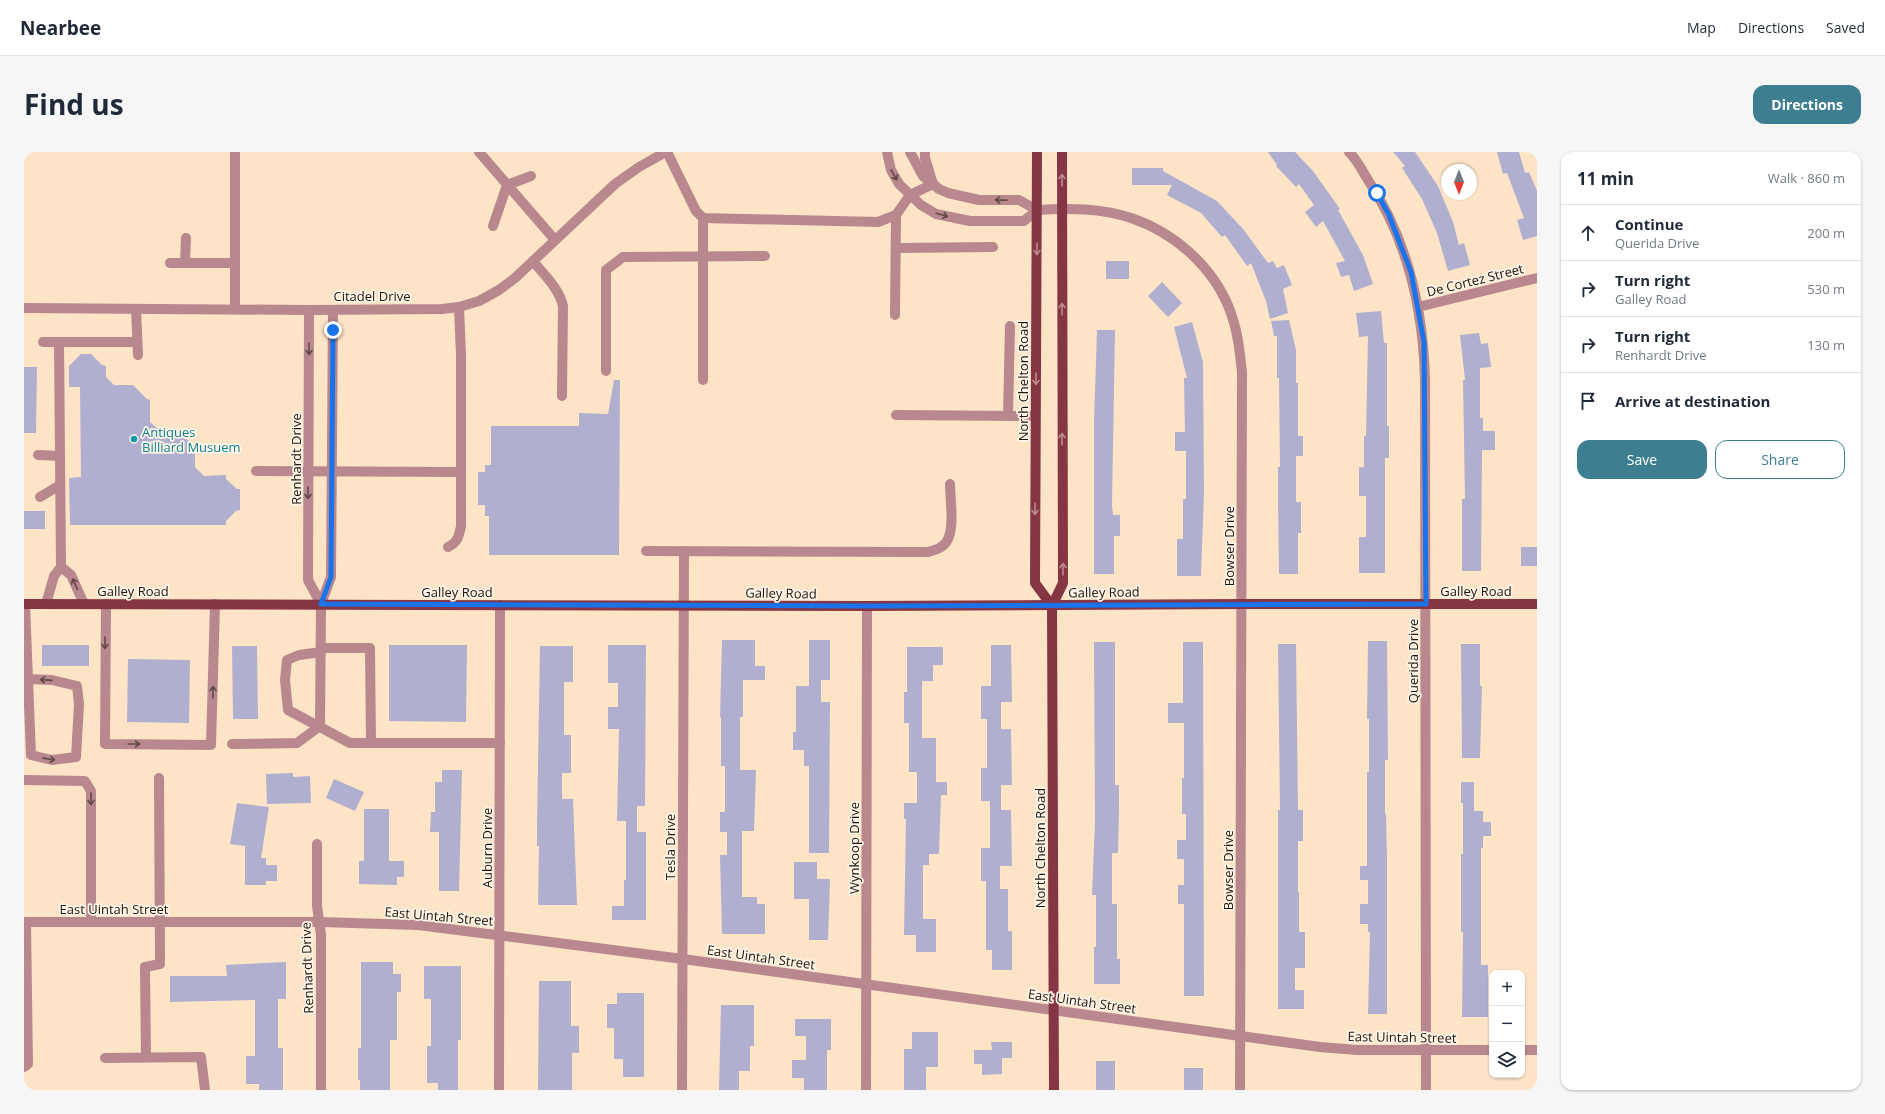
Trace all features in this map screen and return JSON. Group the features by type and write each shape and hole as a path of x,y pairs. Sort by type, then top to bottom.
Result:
{"main road":[{"name":"North Chelton Road","path":"1037,152 1038,210 1035,416 1035,583 1052,606"},
{"name":"North Chelton Road","path":"1054,1090 1052,606 1063,583 1062,152"},
{"name":"Galley Road","path":"25,604 1052,606 1242,604 1537,604"}],"street":[{"path":"235,152 235,309"},
{"path":"479,152 555,240"},
{"path":"667,152 696,211 703,218 878,222 896,216"},
{"name":"Citadel Drive","path":"24,308 333,310 426,309 459,307 479,301 499,290 533,261 616,184 639,167 667,152"},
{"path":"887,152 891,170 899,184 921,205 936,214 970,221 1024,221 1038,210 1019,200 972,198 948,193 923,176 910,152"},
{"path":"925,152 925,158 933,184"},
{"name":"Querida Drive","path":"1350,152 1377,193 1389,215 1411,272 1424,342 1426,604 1426,1090"},
{"path":"506,185 531,176"},
{"path":"895,314 896,216 910,195 933,184"},
{"path":"493,226 506,185"},
{"name":"Bowser Drive","path":"1038,210 1062,209 1106,212 1131,218 1155,228 1194,256 1212,277 1224,297 1234,322 1240,347 1242,372 1240,1090"},
{"path":"703,218 703,380"},
{"path":"185,263 186,238"},
{"path":"896,248 993,247"},
{"path":"606,370 606,270 623,257 765,256"},
{"path":"533,261 556,289 561,297 563,306 562,396"},
{"path":"170,263 235,263"},
{"name":"De Cortez Street","path":"1418,307 1537,278"},
{"path":"448,547 455,544 461,526 461,355 459,307"},
{"path":"136,308 138,355"},
{"name":"Renhardt Drive","path":"310,310 308,580 321,604"},
{"name":"Renhardt Drive","path":"320,726 321,604 331,577 333,310"},
{"path":"1008,415 1010,326"},
{"path":"43,342 137,342"},
{"path":"46,604 54,576 61,567 59,342"},
{"path":"896,415 1035,416"},
{"path":"38,456 60,456"},
{"path":"256,471 461,472"},
{"path":"646,551 928,552 938,549 947,542 951,531 950,484"},
{"path":"40,497 60,485"},
{"name":"Tesla Drive","path":"682,1090 684,552"},
{"path":"61,567 71,575 84,604"},
{"path":"25,604 31,755 52,760 76,757 79,704 77,686 52,680 28,678"},
{"path":"106,604 105,744 204,745 211,745 215,604"},
{"name":"Auburn Drive","path":"499,1090 500,605"},
{"name":"Wynkoop Drive","path":"866,1090 868,985 867,606"},
{"path":"371,743 370,648 321,650 299,655 287,660 285,680 288,710 350,743 371,743 500,743"},
{"path":"232,744 297,743 320,726"},
{"path":"146,1057 145,967 160,964 160,778"},
{"path":"24,780 85,781 91,791 91,922"},
{"name":"Renhardt Drive","path":"317,844 317,906 321,935 321,1090"},
{"path":"24,1067 28,1064 25,922"},
{"name":"East Uintah Street","path":"25,922 319,922 401,924 500,935 1240,1036 1357,1050 1489,1050"},
{"path":"1525,1050 1537,1050"},
{"path":"105,1058 201,1057 205,1090"}],"building":[{"path":"1268,152 1295,152 1313,171 1340,209 1338,210 1363,255 1373,284 1354,291 1349,275 1341,277 1336,263 1345,261 1323,221 1316,227 1305,212 1314,205 1299,184 1296,187 1276,166 1277,165"},
{"path":"1393,152 1415,152 1438,186 1441,193 1441,200 1444,200 1453,222 1459,245 1464,243 1470,265 1448,271 1437,233 1422,199 1402,168 1405,166"},
{"path":"1497,152 1519,152 1525,173 1529,172 1537,191 1537,236 1523,240 1517,220 1524,218 1507,173 1503,174"},
{"path":"1132,168 1163,168 1163,171 1217,201 1243,229 1268,263 1273,261 1277,268 1284,265 1292,285 1283,289 1288,313 1270,319 1266,301 1251,263 1247,266 1225,235 1222,237 1201,213 1167,195 1172,185 1132,185"},
{"path":"1106,261 1129,261 1129,279 1106,279"},
{"path":"1162,282 1182,303 1168,317 1148,296"},
{"path":"1381,311 1384,343 1387,343 1387,426 1389,426 1389,458 1385,458 1385,573 1359,573 1359,537 1366,537 1366,496 1359,496 1359,467 1364,467 1368,336 1359,337 1356,313"},
{"path":"1289,320 1296,350 1296,383 1298,383 1298,436 1303,436 1303,456 1296,456 1296,502 1301,502 1301,533 1298,533 1298,574 1279,574 1279,378 1277,378 1277,336 1274,336 1271,321"},
{"path":"1192,322 1203,362 1204,492 1201,576 1177,576 1177,539 1183,539 1183,499 1186,499 1186,451 1175,451 1175,432 1185,432 1184,378 1187,378 1174,327"},
{"path":"1097,330 1115,330 1112,505 1113,515 1120,515 1120,536 1114,536 1114,574 1094,574 1094,421"},
{"path":"1479,333 1481,344 1488,343 1491,367 1480,368 1480,418 1483,418 1483,431 1495,431 1495,450 1482,450 1481,571 1462,571 1462,499 1465,499 1463,380 1465,380 1460,335"},
{"name":"Antiques Billiard Musuem","path":"81,354 91,354 102,365 106,366 106,377 114,385 133,385 147,399 150,400 150,422 159,430 180,430 181,434 195,447 195,467 204,476 226,475 226,479 237,489 240,489 240,510 236,511 226,521 226,525 70,525 69,478 81,477 80,387 69,387 69,366"},
{"path":"24,367 37,367 36,433 24,433"},
{"path":"614,380 620,380 619,555 489,555 489,516 485,516 485,505 478,505 478,472 485,472 485,465 491,465 491,426 579,426 579,413 608,414"},
{"path":"24,511 45,511 45,529 24,529"},
{"path":"1521,547 1537,547 1537,566 1521,566"},
{"path":"722,640 755,640 755,666 765,666 765,680 743,680 743,717 740,717 740,770 756,770 754,831 742,831 742,897 757,897 757,904 765,904 765,934 722,934 720,855 727,855 727,832 720,832 720,812 725,812 725,766 721,766 720,717"},
{"path":"809,640 830,640 830,680 821,680 821,702 830,702 829,853 809,853 809,766 804,766 804,750 793,750 793,732 796,732 796,686 809,686"},
{"path":"1368,641 1387,641 1388,760 1385,760 1385,814 1387,857 1387,1014 1368,1014 1370,932 1368,932 1368,924 1360,924 1360,904 1368,904 1368,880 1360,880 1360,866 1367,866 1367,772 1369,772 1369,719 1367,719"},
{"path":"1094,642 1115,642 1115,785 1119,785 1119,811 1118,853 1112,853 1112,904 1117,904 1117,959 1120,959 1120,984 1094,984 1096,895 1092,895 1095,821"},
{"path":"1183,642 1203,642 1204,996 1184,996 1184,904 1178,904 1178,885 1184,885 1184,859 1177,859 1177,840 1186,840 1186,814 1182,814 1182,778 1184,778 1184,723 1168,723 1168,703 1183,703"},
{"path":"1278,644 1296,644 1298,810 1303,810 1303,841 1298,841 1299,932 1305,932 1305,968 1295,968 1295,990 1304,990 1304,1009 1278,1009 1278,810 1280,810"},
{"path":"1461,644 1480,644 1480,686 1482,686 1480,758 1462,758"},
{"path":"42,645 89,645 89,666 42,666"},
{"path":"389,645 467,645 466,722 389,721"},
{"path":"608,645 646,645 645,806 637,806 637,832 646,832 646,920 612,920 612,906 624,906 624,880 626,880 626,821 617,821 619,729 608,729 608,707 618,707 618,683 608,683"},
{"path":"991,645 1011,645 1012,702 1001,702 1001,729 1011,729 1012,785 1001,785 1001,810 1011,810 1012,866 1000,866 1000,889 1008,889 1008,931 1012,931 1012,970 992,970 992,950 986,950 986,881 981,881 981,848 990,848 990,801 981,801 981,768 987,768 987,719 981,719 981,686 991,686"},
{"path":"232,646 257,646 258,719 233,719"},
{"path":"540,646 573,646 573,682 564,682 564,735 571,735 571,773 562,773 562,799 573,799 577,905 538,905 539,846 537,846 537,826"},
{"path":"907,647 943,647 943,665 933,665 933,681 922,681 922,738 936,738 936,782 947,782 947,795 941,795 939,854 929,854 929,865 923,865 923,919 936,919 936,952 916,952 916,935 904,935 906,819 904,819 904,803 917,803 917,772 909,772 909,723 904,723 904,692 907,692"},
{"path":"128,659 190,660 189,723 127,722"},
{"path":"442,770 462,770 459,891 439,891 439,832 430,832 431,812 435,812 435,782 442,782"},
{"path":"293,773 293,777 310,776 311,803 267,804 266,774"},
{"path":"334,779 364,792 355,811 326,798"},
{"path":"1461,782 1474,782 1474,811 1483,811 1483,822 1491,822 1491,836 1483,836 1483,848 1481,848 1481,965 1488,965 1488,1017 1462,1017 1463,932 1461,932 1461,854 1463,854 1463,803 1461,803"},
{"path":"237,803 269,807 261,858 266,858 266,865 277,865 277,881 266,881 266,885 245,885 245,846 230,844"},
{"path":"364,809 389,809 389,861 404,861 404,877 397,877 397,885 359,884 359,861 364,861"},
{"path":"794,862 817,862 817,879 830,879 828,940 809,940 809,899 794,899"},
{"path":"286,962 286,999 278,999 278,1048 283,1048 283,1090 259,1090 259,1084 246,1084 246,1056 255,1056 255,1000 170,1002 170,976 227,976 226,965"},
{"path":"361,962 393,962 393,974 401,974 401,992 397,992 397,1040 390,1040 390,1090 360,1090 360,1080 358,1080 358,1048 361,1048"},
{"path":"424,966 461,966 461,1040 458,1040 458,1090 438,1090 438,1083 427,1083 427,1046 431,1046 431,999 424,999"},
{"path":"539,981 571,981 571,1026 579,1026 579,1053 572,1053 572,1090 538,1090"},
{"path":"617,993 644,993 644,1077 623,1077 623,1059 614,1059 614,1028 607,1028 607,1004 617,1004"},
{"path":"721,1005 754,1005 754,1046 750,1046 750,1071 739,1071 739,1090 719,1090"},
{"path":"795,1019 831,1019 831,1050 827,1050 827,1090 804,1090 804,1078 792,1078 792,1060 806,1060 806,1036 795,1036"},
{"path":"912,1032 938,1032 938,1067 926,1067 926,1090 904,1090 904,1049 912,1049"},
{"path":"991,1042 1012,1042 1012,1058 1002,1058 1002,1074 982,1075 982,1064 974,1064 974,1050 992,1050"},
{"path":"1096,1061 1115,1061 1115,1090 1096,1090"},
{"path":"1184,1068 1203,1068 1203,1090 1184,1090"}],"place":[{"name":"Antiques Billiard Musuem","path":"134,439"}],"route":[{"path":"333,330 331,580 321,604 867,606 1426,604 1424,342 1411,272 1389,215 1377,193"}]}
